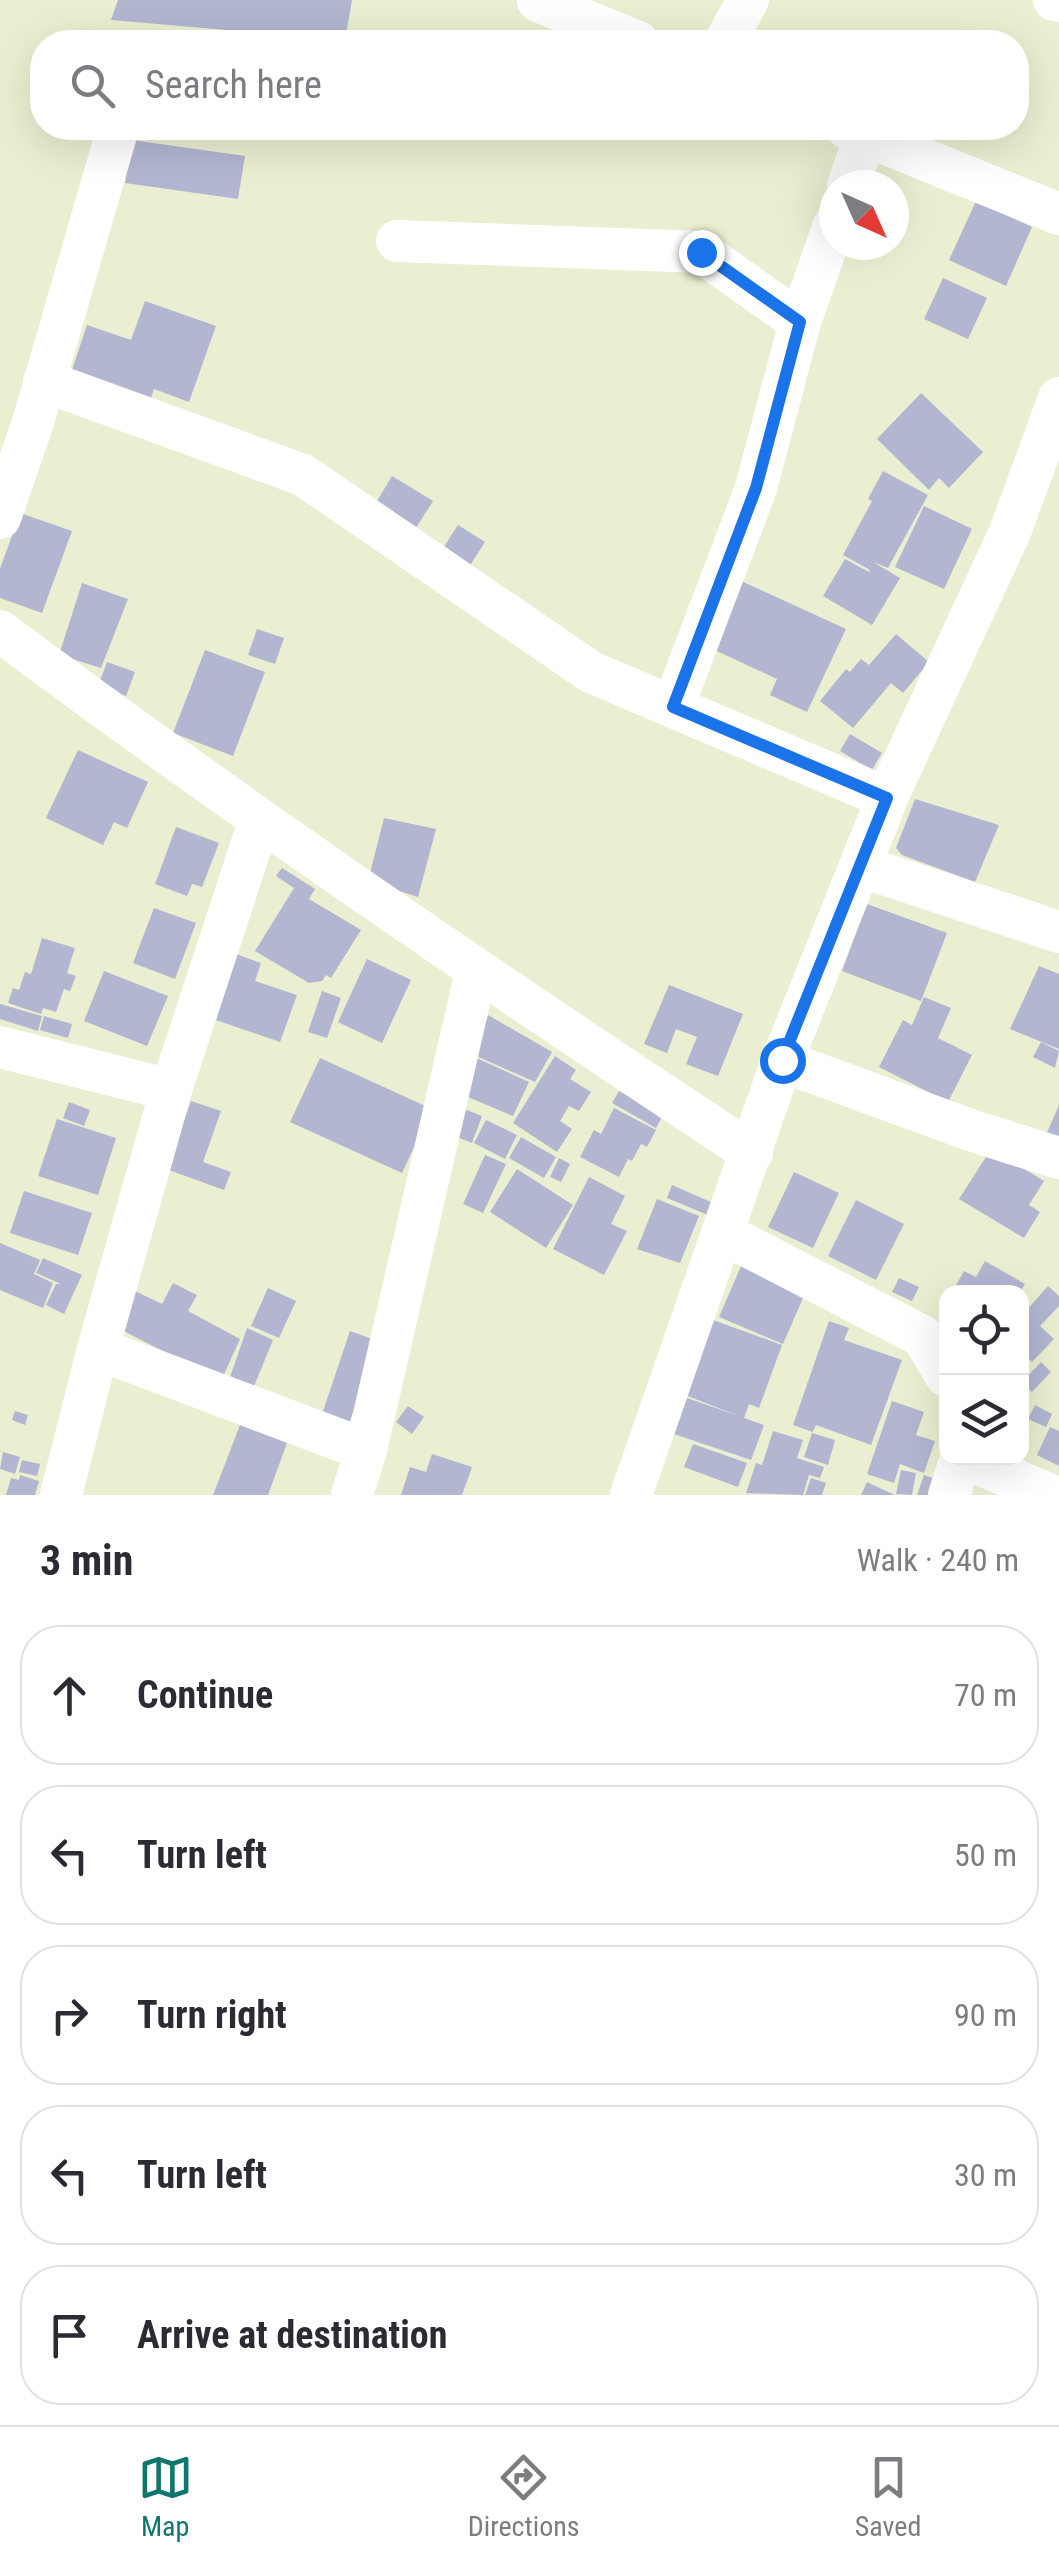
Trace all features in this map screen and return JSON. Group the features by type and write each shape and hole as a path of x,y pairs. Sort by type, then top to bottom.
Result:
{"street":[{"path":"732,30 748,0"},
{"path":"538,2 608,30"},
{"path":"0,518 115,140"},
{"path":"850,170 855,140"},
{"path":"878,140 1059,214"},
{"path":"397,240 701,252 800,322"},
{"path":"673,707 756,488 800,322 822,260"},
{"path":"44,382 303,476 590,672 887,798"},
{"path":"631,1495 782,1060 887,798 1010,532 1059,398"},
{"path":"0,630 259,822 476,972 752,1153"},
{"path":"61,1495 170,1090 259,822"},
{"path":"860,866 1059,932"},
{"path":"352,1495 366,1450 476,972"},
{"path":"0,1047 170,1090"},
{"path":"782,1060 973,1131 1059,1158"},
{"path":"724,1234 922,1336 945,1375"},
{"path":"98,1349 366,1450"},
{"path":"949,1495 960,1465"},
{"path":"979,1465 1050,1495"}],"building":[{"path":"118,0 352,0 347,30 228,30 111,20"},
{"path":"132,140 245,156 238,199 125,183"},
{"path":"976,201 1032,227 1006,286 949,260"},
{"path":"943,278 987,298 968,339 924,319"},
{"path":"145,301 216,326 189,402 154,389 150,401 71,373 87,325 131,340"},
{"path":"921,393 983,452 949,488 939,478 929,490 877,439"},
{"path":"883,471 928,495 888,568 873,562 900,578 872,625 823,596 845,559 870,570 843,555"},
{"path":"392,476 433,501 414,531 374,506"},
{"path":"924,506 972,529 944,589 895,567"},
{"path":"20,513 72,531 42,613 0,598 0,569"},
{"path":"458,525 485,542 463,576 436,559"},
{"path":"737,579 846,629 807,712 770,695 777,679 706,646"},
{"path":"82,583 128,599 101,668 59,655"},
{"path":"257,629 284,638 275,664 248,655"},
{"path":"896,634 929,662 903,693 891,683 853,728 820,701 846,669 850,672 861,659 869,665"},
{"path":"205,650 265,672 233,756 173,733"},
{"path":"107,662 135,672 126,696 98,686"},
{"path":"850,734 882,753 872,770 840,751"},
{"path":"78,750 148,782 127,828 114,822 103,845 46,818"},
{"path":"915,799 999,825 975,882 902,855 896,848"},
{"path":"384,818 436,829 418,897 368,881"},
{"path":"176,827 219,843 202,887 192,884 187,896 155,884"},
{"path":"282,868 315,889 309,899 361,930 331,978 326,975 322,981 309,983 255,951 294,888 276,876"},
{"path":"867,904 947,933 921,1001 842,971"},
{"path":"154,908 196,923 175,979 133,963"},
{"path":"42,938 75,948 67,973 76,976 70,991 64,989 56,1012 43,1008 41,1014 8,1003 13,988 19,990 25,972 31,974"},
{"path":"236,954 261,963 255,981 297,995 280,1042 213,1019"},
{"path":"367,959 411,980 382,1043 338,1022"},
{"path":"1039,966 1059,974 1059,1049 1010,1029"},
{"path":"104,971 168,996 147,1046 84,1021"},
{"path":"669,985 743,1014 718,1076 686,1064 697,1037 676,1029 667,1053 644,1044"},
{"path":"322,991 341,998 327,1038 308,1032"},
{"path":"924,997 951,1008 938,1038 972,1055 948,1102 879,1067 903,1020 912,1025"},
{"path":"0,1004 42,1016 38,1031 0,1019"},
{"path":"488,1015 552,1052 535,1082 472,1054"},
{"path":"44,1016 72,1024 68,1038 40,1030"},
{"path":"1041,1042 1059,1051 1055,1068 1033,1057"},
{"path":"472,1056 529,1082 513,1116 463,1095"},
{"path":"555,1056 576,1070 570,1079 591,1092 579,1111 569,1106 560,1121 572,1129 557,1152 513,1123"},
{"path":"320,1058 432,1109 402,1173 290,1122"},
{"path":"619,1091 663,1115 656,1128 612,1103"},
{"path":"191,1101 221,1111 203,1162 231,1172 224,1190 166,1169"},
{"path":"69,1102 90,1110 84,1126 63,1118"},
{"path":"1059,1105 1059,1140 1046,1135"},
{"path":"459,1107 482,1116 472,1143 449,1134"},
{"path":"614,1108 656,1130 647,1147 641,1144 632,1161 628,1159 619,1177 580,1157 594,1130 601,1134"},
{"path":"57,1119 116,1138 98,1195 38,1176"},
{"path":"486,1120 517,1135 505,1159 474,1143"},
{"path":"521,1137 556,1157 544,1178 509,1158"},
{"path":"991,1149 1044,1181 1029,1205 1040,1212 1024,1238 959,1199"},
{"path":"485,1155 506,1164 483,1213 463,1204"},
{"path":"559,1158 570,1164 561,1182 550,1177"},
{"path":"517,1169 573,1205 546,1248 490,1212"},
{"path":"794,1172 839,1193 813,1248 768,1227"},
{"path":"589,1177 625,1196 611,1224 627,1231 604,1275 553,1249"},
{"path":"672,1185 713,1203 708,1215 667,1198"},
{"path":"24,1191 92,1213 78,1255 10,1233"},
{"path":"657,1199 699,1216 680,1263 637,1249"},
{"path":"856,1200 904,1224 876,1280 828,1256"},
{"path":"0,1243 40,1260 34,1274 53,1283 43,1308 0,1290"},
{"path":"43,1258 82,1275 64,1314 46,1305 56,1284 61,1284 36,1273"},
{"path":"985,1261 1025,1284 956,1285 964,1271 976,1277"},
{"path":"742,1264 806,1291 783,1344 719,1317"},
{"path":"899,1278 919,1287 912,1301 892,1292"},
{"path":"173,1283 197,1295 188,1311 240,1339 221,1381 116,1327 135,1291 162,1304"},
{"path":"1048,1286 1059,1296 1059,1306 1040,1326 1054,1339 1032,1362 1029,1359 1029,1307"},
{"path":"268,1288 296,1301 279,1338 251,1326"},
{"path":"713,1320 782,1345 759,1408 749,1404 744,1418 764,1425 751,1460 671,1433 684,1397 739,1416 685,1395"},
{"path":"829,1321 849,1328 844,1340 902,1360 871,1445 816,1425 813,1432 793,1425"},
{"path":"247,1328 273,1340 252,1391 228,1383"},
{"path":"350,1331 378,1341 345,1435 318,1426"},
{"path":"1041,1362 1051,1372 1032,1392 1029,1375"},
{"path":"892,1401 924,1412 916,1435 935,1441 924,1473 900,1464 894,1483 867,1474"},
{"path":"1035,1405 1052,1414 1046,1427 1029,1417"},
{"path":"408,1406 424,1417 412,1434 396,1422"},
{"path":"15,1411 28,1415 25,1425 12,1420"},
{"path":"240,1425 287,1443 268,1495 213,1495"},
{"path":"1050,1427 1059,1431 1059,1466 1037,1455"},
{"path":"773,1431 803,1440 797,1458 824,1467 820,1478 809,1475 803,1495 746,1493 756,1463 762,1465"},
{"path":"812,1433 835,1440 828,1465 804,1457"},
{"path":"693,1444 747,1463 738,1487 684,1467"},
{"path":"3,1452 20,1457 15,1474 0,1469"},
{"path":"432,1454 472,1467 462,1495 401,1495 410,1467 426,1472"},
{"path":"22,1460 40,1464 37,1476 19,1472"},
{"path":"901,1470 916,1473 912,1495 896,1494"},
{"path":"20,1475 39,1481 35,1495 6,1495 11,1478 19,1480"},
{"path":"924,1475 935,1479 929,1495 917,1495"},
{"path":"811,1478 826,1483 822,1495 805,1495"},
{"path":"867,1482 886,1491 895,1495 861,1495"}],"route":[{"path":"701,252 800,322 756,488 673,707 887,798 782,1060"}]}
